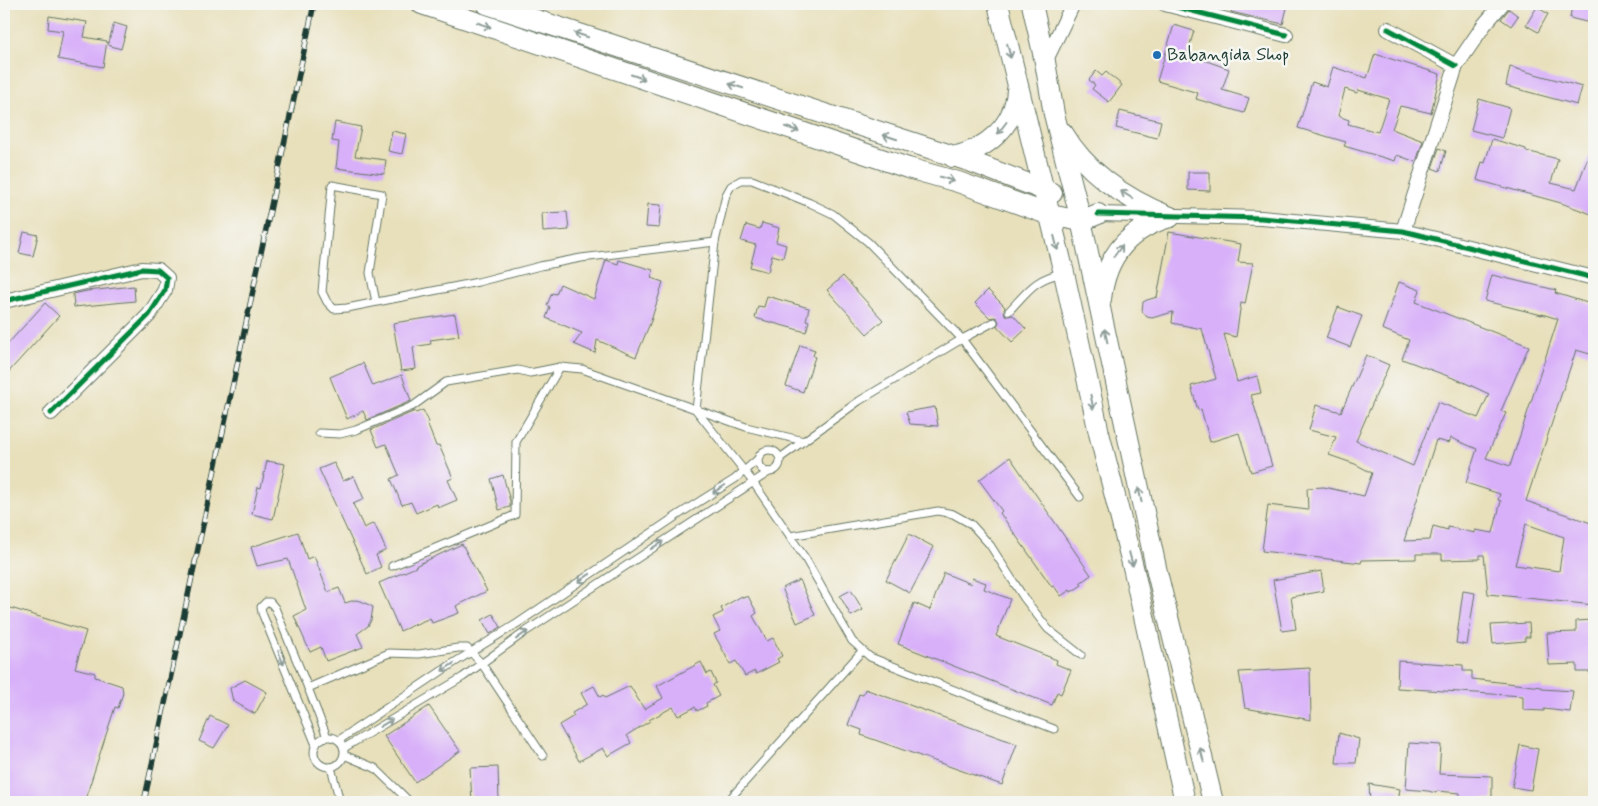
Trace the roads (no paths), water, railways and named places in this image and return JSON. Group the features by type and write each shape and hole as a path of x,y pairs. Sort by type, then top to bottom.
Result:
{"main road":[{"path":"422,4 890,161 958,182 1050,215 1089,217"},
{"path":"487,4 953,158 969,161 1076,201"},
{"path":"998,4 1064,273 1099,433 1134,571 1186,802"},
{"path":"1032,4 1054,114 1076,201 1089,217 1101,314 1157,572 1213,802"},
{"path":"953,158 975,151 989,142 1001,130 1013,108 1017,83"},
{"path":"1054,114 1068,141 1102,178 1134,199 1170,217"},
{"path":"1101,314 1104,279 1118,250 1136,232 1147,225 1170,217"}],"street":[{"path":"1045,62 1073,4"},
{"path":"1165,4 1286,35"},
{"path":"1403,231 1456,66 1484,25 1502,4"},
{"path":"1388,29 1456,66"},
{"path":"1089,217 1261,218 1403,231 1594,278"},
{"path":"4,301 142,269 158,270 167,278 165,290 149,315 51,413"}],"lane":[{"path":"1054,729 870,657 862,651 852,641 805,558 753,482 696,410 715,242 726,195 731,186 740,180 752,180 810,203 833,214 868,242 962,339 1080,498"},
{"path":"376,302 370,273 382,194 332,185 322,292 327,302 334,309 376,302 478,282 540,266 581,258 715,242"},
{"path":"1009,311 1037,282 1046,277 1064,273"},
{"path":"780,458 772,450 762,452 758,460 745,471 339,740 326,737 321,740 316,744 315,757 324,766 331,767 337,765 342,760 344,751 463,677 525,632 753,482 778,468 780,458 859,401 994,322"},
{"path":"319,433 340,434 356,430 413,406 446,382 518,370 530,373 560,368 582,369 746,427 804,441"},
{"path":"392,566 515,515 516,442 560,368"},
{"path":"758,460 760,468 769,472"},
{"path":"790,536 938,511 953,514 971,524 990,546 1024,598 1048,629 1081,655"},
{"path":"316,744 262,613 261,606 266,602 270,602 275,608 326,737"},
{"path":"308,688 389,653 419,654 467,648 482,664 543,756"},
{"path":"727,802 862,651"},
{"path":"339,740 344,751 375,768 410,802"},
{"path":"331,767 340,802"}],"railway":[{"path":"144,802 314,4"}],"place":[{"name":"Babangida Shop","path":"1157,55"}]}
